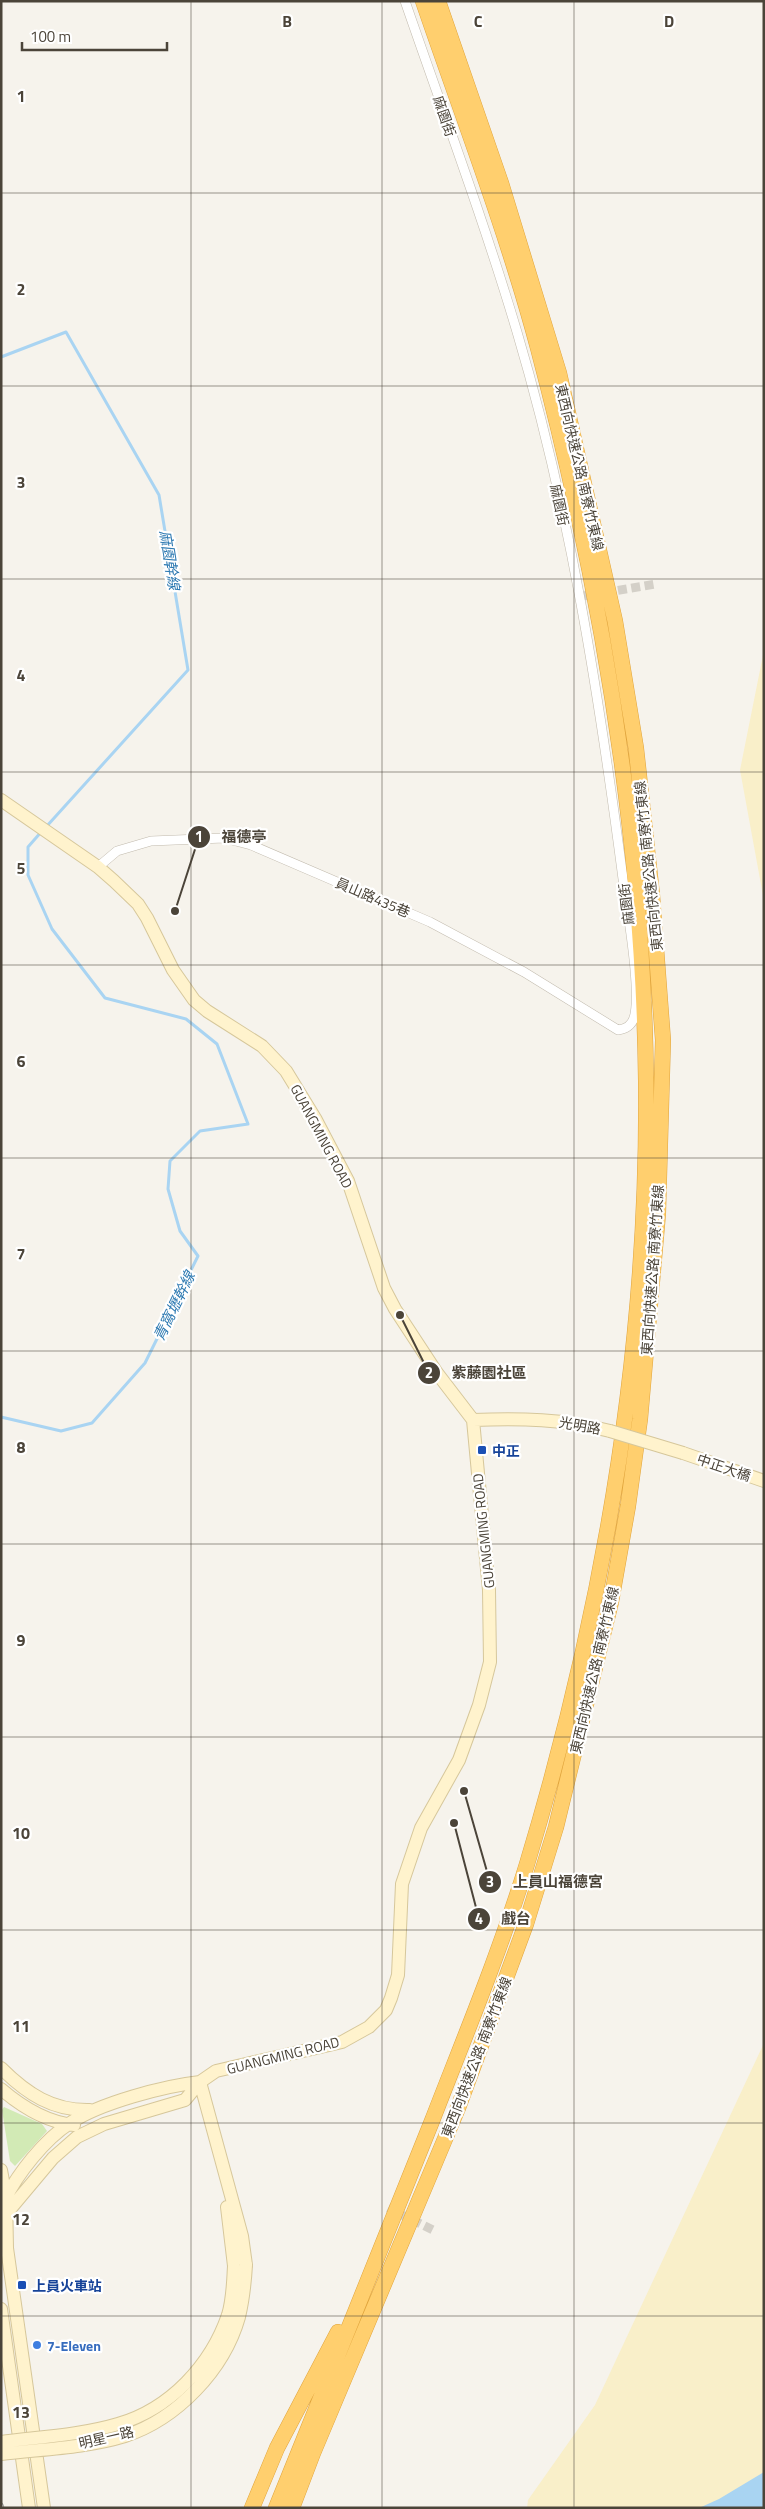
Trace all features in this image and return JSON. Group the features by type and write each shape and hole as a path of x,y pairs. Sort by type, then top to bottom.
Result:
{"highway":[{"name":"東西向快速公路 南寮竹東線","path":"276,2508 486,1986 526,1865 572,1700 594,1599 619,1461 633,1346 641,1243 646,1082 641,979 622,760 606,658 582,539 536,343 493,206 423,1"},
{"name":"東西向快速公路 南寮竹東線","path":"292,2508 327,2418 458,2108 526,1924 556,1827 611,1602 628,1506 640,1418 658,1214 662,1030 652,894 636,748 615,621 559,373 501,183 438,1"},
{"path":"253,2506 281,2440 369,2276"}],"street":[{"name":"麻園街","path":"405,1 517,333 556,483 604,734 633,966 636,1004 631,1024"},
{"name":"GUANGMING ROAD","path":"1,800 29,817 98,867 138,904 147,918 172,970 194,1000 274,1056 291,1078 316,1120 348,1181 384,1288 395,1309 437,1373 473,1420 489,1590 490,1662 479,1705 459,1760 421,1828 402,1884 398,1975 392,1998 386,2010 369,2027 342,2042 216,2071 200,2082 185,2100 104,2124 77,2138 53,2158 4,2209"},
{"name":"員山路435巷","path":"98,867 117,851 151,841 224,838 251,845 430,922 524,972 618,1030 625,1029 631,1024"},
{"name":"光明路","path":"473,1420 526,1418 579,1423 683,1453"},
{"name":"中正大橋","path":"683,1453 764,1480"},
{"path":"1,2068 25,2091 52,2105 74,2110 108,2106"},
{"name":"GUANGMING ROAD","path":"4,2209 28,2166 68,2124 108,2106 180,2084 200,2082"},
{"name":"明星一路","path":"1,2442 97,2430 138,2417 168,2400 189,2380 219,2337 228,2313 240,2265 242,2236 221,2165 200,2082"},
{"path":"1,2089 29,2110 68,2124 104,2124"},
{"path":"1,2170 6,2243 44,2508"},
{"name":"明星一路","path":"1,2454 100,2442 126,2436 175,2410 198,2388 217,2364 229,2343 239,2318 244,2290 240,2265"},
{"path":"1,2308 29,2508"}],"green space":[{"path":"4,2107 42,2124 47,2131 15,2166 10,2161 2,2110"}],"sand":[{"path":"764,650 764,901 740,770"},
{"path":"764,2043 764,2508 527,2508 528,2500 595,2405"}],"water":[{"path":"764,2472 764,2508 699,2508 719,2499"}],"waterway":[{"name":"麻園幹線","path":"1,357 66,332 159,495 188,670 46,827"},
{"name":"青窩壢幹線","path":"1,1417 61,1431 92,1423 145,1363 198,1256 180,1231 168,1189 170,1161 200,1131 248,1124 217,1044 186,1019 105,998 52,929 28,875 28,847 42,831"}],"tunnel":[{"path":"578,597 656,584"},
{"path":"388,2208 433,2230"}],"place":[{"name":"福德亭","path":"175,911"},
{"name":"紫藤園社區","path":"400,1315"},
{"name":"中正","path":"482,1450"},
{"name":"上員山福德宮","path":"464,1791"},
{"name":"戲台","path":"454,1823"},
{"name":"上員火車站","path":"22,2285"},
{"name":"7-Eleven","path":"37,2345"}]}
